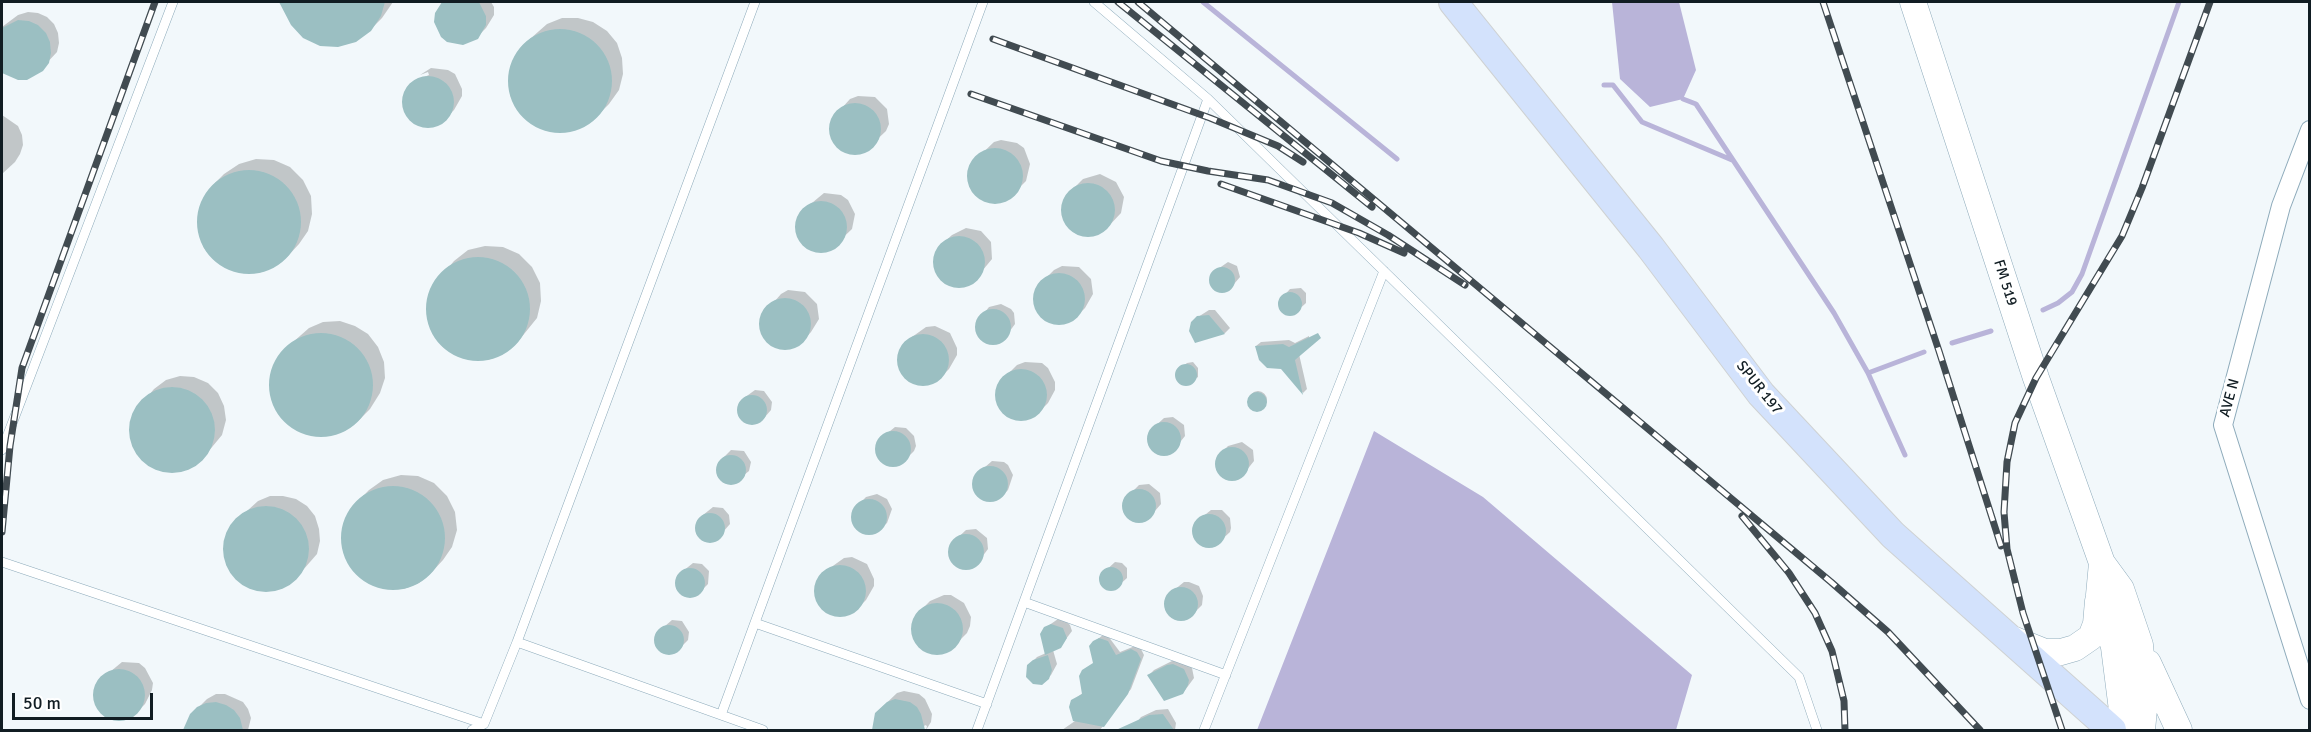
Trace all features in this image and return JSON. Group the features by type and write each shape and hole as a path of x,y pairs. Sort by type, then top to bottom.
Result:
{"main road":[{"name":"SPUR 197","path":"1453,2 1651,248 1761,394 1893,535 2112,730"},
{"name":"FM 519","path":"1913,2 2036,378 2102,563 2121,589 2140,645 2145,699 2142,730"},
{"name":"FM 519","path":"2102,563 2099,595 2114,647 2123,718 2128,730"},
{"path":"2005,636 2045,652 2061,652 2075,648 2091,637 2096,624 2099,595"},
{"path":"2140,645 2179,730"}],"street":[{"name":"AVE N","path":"2310,130 2281,206 2223,425 2310,700"}],"lane":[{"path":"2,450 173,2"},
{"path":"472,730 484,724 517,642 755,2"},
{"path":"721,715 983,2"},
{"path":"1094,2 1208,99 1799,677 1817,730"},
{"path":"977,730 1208,99"},
{"path":"1204,730 1384,271"},
{"path":"2,562 484,724"},
{"path":"1024,602 1226,675"},
{"path":"755,623 987,704"},
{"path":"517,642 763,730"}],"shaded area":[{"path":"1612,2 1679,2 1696,70 1683,99 1650,107 1620,79"},
{"path":"1374,431 1483,497 1692,675 1676,730 1257,730"}],"building":[{"path":"279,2 385,2 381,16 371,31 356,42 338,47 320,46 303,38 291,25"},
{"path":"442,2 479,2 486,16 486,25 478,39 463,45 447,42 441,37 434,22 435,13"},
{"path":"18,20 38,25 46,33 50,42 49,63 43,71 27,80 18,80 2,73 2,28"},
{"path":"560,29 580,33 597,44 608,61 612,81 608,101 597,118 580,129 560,133 540,129 523,118 512,101 508,81 512,61 523,44 540,33"},
{"path":"428,76 438,78 446,84 452,92 454,102 452,112 446,120 438,126 428,128 418,126 410,120 404,112 402,102 404,92 410,84 418,78"},
{"path":"855,103 865,105 873,111 879,119 881,129 879,139 873,147 865,153 855,155 845,153 837,147 831,139 829,129 831,119 837,111 845,105"},
{"path":"995,148 1010,153 1018,161 1023,176 1018,191 1010,199 995,204 980,199 972,191 967,176 972,161 980,153"},
{"path":"249,170 269,174 286,185 297,202 301,222 297,242 286,259 269,270 249,274 229,270 212,259 201,242 197,222 201,202 212,185 229,174"},
{"path":"1083,183 1093,183 1103,187 1111,195 1115,210 1111,225 1103,233 1093,237 1083,237 1073,233 1065,225 1061,215 1061,205 1065,195 1073,187"},
{"path":"821,201 831,203 839,209 845,217 847,227 845,237 839,245 831,251 821,253 811,251 803,245 797,237 795,227 797,217 803,209 811,203"},
{"path":"959,236 969,238 977,244 983,252 985,262 983,272 977,280 969,286 959,288 949,286 941,280 935,272 933,262 935,252 941,244 949,238"},
{"path":"478,257 498,261 515,272 526,289 530,309 526,329 515,346 498,357 478,361 458,357 441,346 430,329 426,309 430,289 441,272 458,261"},
{"path":"1222,267 1231,271 1235,280 1231,289 1222,293 1213,289 1209,280 1213,271"},
{"path":"1059,273 1069,275 1077,281 1083,289 1085,299 1083,309 1077,317 1069,323 1059,325 1049,323 1041,317 1035,309 1033,299 1035,289 1041,281 1049,275"},
{"path":"1290,292 1299,295 1302,304 1299,313 1290,316 1281,313 1278,304 1281,295"},
{"path":"785,298 795,300 803,306 809,314 811,324 809,334 803,342 795,348 785,350 775,348 767,342 761,334 759,324 761,314 767,306 775,300"},
{"path":"993,309 1006,314 1011,327 1006,340 993,345 980,340 975,327 980,314"},
{"path":"1209,315 1225,334 1195,343 1189,331 1191,322 1197,316"},
{"path":"321,333 341,337 358,348 369,365 373,385 369,405 358,422 341,433 321,437 301,433 284,422 273,405 269,385 273,365 284,348 301,337"},
{"path":"1318,333 1321,338 1295,360 1303,395 1281,369 1267,368 1259,360 1255,346 1283,344 1289,347"},
{"path":"923,334 933,336 941,342 947,350 949,360 947,370 941,378 933,384 923,386 913,384 905,378 899,370 897,360 899,350 905,342 913,336"},
{"path":"1186,364 1194,367 1197,375 1194,383 1186,386 1178,383 1175,375 1178,367"},
{"path":"1021,369 1031,371 1039,377 1045,385 1047,395 1045,405 1039,413 1031,419 1021,421 1011,419 1003,413 997,405 995,395 997,385 1003,377 1011,371"},
{"path":"172,387 196,394 208,406 215,430 208,454 196,466 172,473 148,466 136,454 129,430 136,406 148,394"},
{"path":"1257,392 1264,395 1267,402 1264,409 1257,412 1250,409 1247,402 1250,395"},
{"path":"752,395 763,399 767,410 763,421 752,425 741,421 737,410 741,399"},
{"path":"1164,422 1176,427 1181,439 1176,451 1164,456 1152,451 1147,439 1152,427"},
{"path":"893,431 906,436 911,449 906,462 893,467 880,462 875,449 880,436"},
{"path":"1232,447 1244,452 1249,464 1244,476 1232,481 1220,476 1215,464 1220,452"},
{"path":"731,455 742,459 746,470 742,481 731,485 720,481 716,470 720,459"},
{"path":"990,466 1003,471 1008,484 1003,497 990,502 977,497 972,484 977,471"},
{"path":"393,486 413,490 430,501 441,518 445,538 441,558 430,575 413,586 393,590 373,586 356,575 345,558 341,538 345,518 356,501 373,490"},
{"path":"1139,489 1151,494 1156,506 1151,518 1139,523 1127,518 1122,506 1127,494"},
{"path":"869,499 882,504 887,517 882,530 869,535 856,530 851,517 856,504"},
{"path":"266,506 290,513 302,525 309,549 302,573 290,585 266,592 242,585 230,573 223,549 230,525 242,513"},
{"path":"710,513 721,517 725,528 721,539 710,543 699,539 695,528 699,517"},
{"path":"1209,514 1221,519 1226,531 1221,543 1209,548 1197,543 1192,531 1197,519"},
{"path":"966,534 979,539 984,552 979,565 966,570 953,565 948,552 953,539"},
{"path":"840,565 850,567 858,573 864,581 866,591 864,601 858,609 850,615 840,617 830,615 822,609 816,601 814,591 816,581 822,573 830,567"},
{"path":"1111,567 1116,568 1122,574 1122,584 1116,590 1111,591 1106,590 1100,584 1099,579 1100,574 1106,568"},
{"path":"690,568 701,572 705,583 701,594 690,598 679,594 675,583 679,572"},
{"path":"1181,587 1193,592 1198,604 1193,616 1181,621 1169,616 1164,604 1169,592"},
{"path":"937,603 947,605 955,611 961,619 963,629 961,639 955,647 947,653 937,655 927,653 919,647 913,639 911,629 913,619 919,611 927,605"},
{"path":"1051,624 1063,628 1067,638 1061,648 1045,655 1040,634 1044,627"},
{"path":"669,625 680,629 684,640 680,651 669,655 658,651 654,640 658,629"},
{"path":"1099,638 1108,641 1116,655 1131,649 1137,652 1141,659 1128,694 1104,727 1073,721 1069,707 1071,700 1082,694 1079,676 1082,670 1093,663 1089,646"},
{"path":"1048,655 1052,670 1049,679 1042,685 1033,684 1026,677 1027,665 1033,660"},
{"path":"1173,664 1184,669 1189,680 1188,685 1183,694 1164,701 1147,675"},
{"path":"119,669 129,671 137,677 143,685 145,695 143,705 137,713 129,719 119,721 109,719 101,713 95,705 93,695 95,685 101,677 109,671"},
{"path":"895,699 910,702 917,707 925,730 872,730 875,713 887,702"},
{"path":"216,702 234,710 240,718 243,730 183,730 190,714 197,707"},
{"path":"1163,714 1174,730 1116,730 1149,715"}],"waterway":[{"path":"1203,2 1397,159"},
{"path":"2043,310 2058,303 2072,292 2082,274 2179,2"},
{"path":"1604,85 1613,85 1642,122 1732,160"},
{"path":"1683,99 1696,104 1834,313 1868,373 1905,455"},
{"path":"1952,343 1991,331"},
{"path":"1868,373 1924,352"}],"railway":[{"path":"2,532 10,446 22,368 155,2"},
{"path":"1118,2 1372,207"},
{"path":"1138,2 1831,582 1888,632 1980,730"},
{"path":"1823,2 2001,546"},
{"path":"2062,730 2023,613 2007,549 2004,512 2007,462 2015,423 2036,378 2122,236 2142,188 2210,2"},
{"path":"993,39 1210,118 1278,146 1303,162"},
{"path":"971,94 1161,161 1268,180 1332,203 1388,235 1465,285"},
{"path":"1221,184 1359,233 1404,253"},
{"path":"1742,516 1789,573 1815,613 1832,651 1844,701 1845,730"}]}
